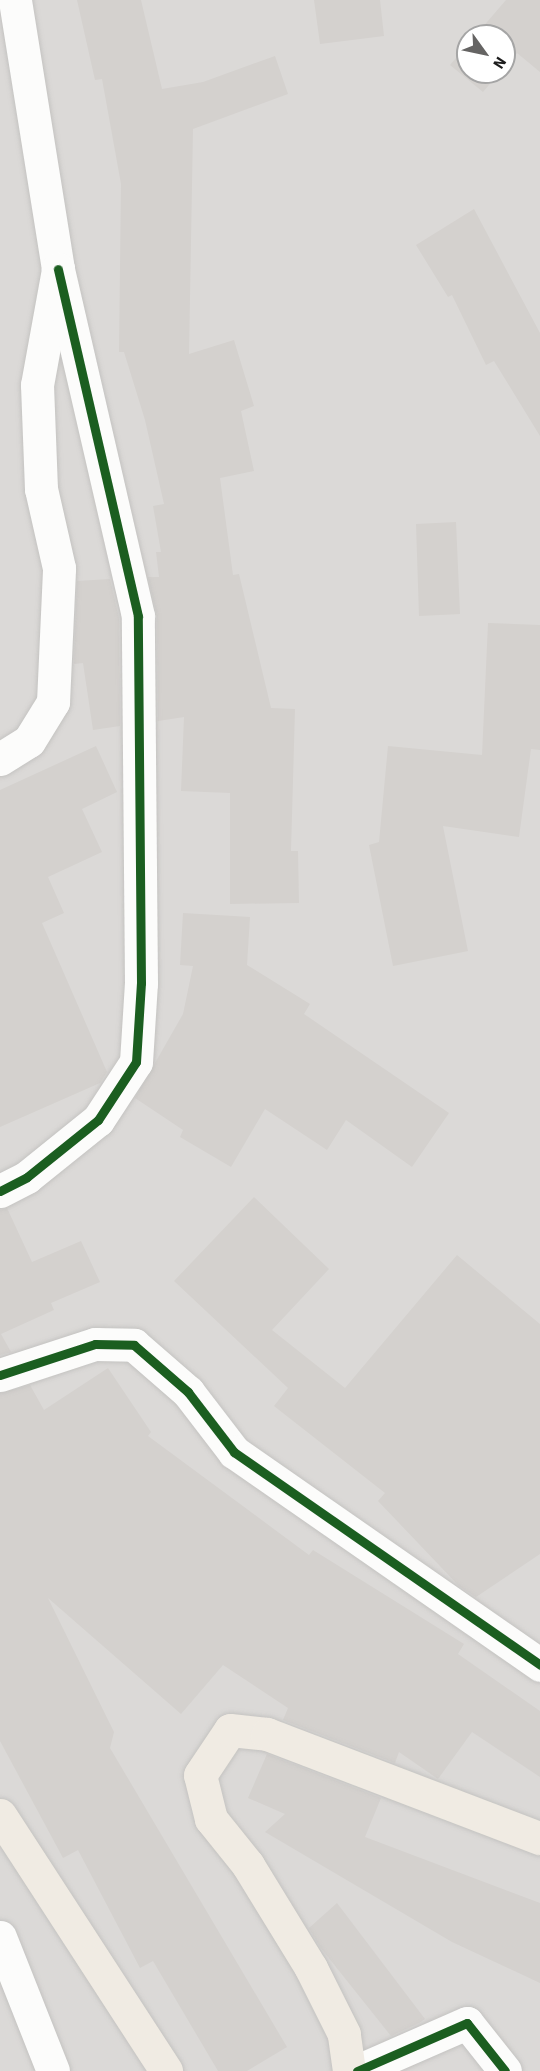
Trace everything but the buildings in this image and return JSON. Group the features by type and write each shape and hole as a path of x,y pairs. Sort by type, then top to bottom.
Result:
{"main road":[{"path":"349,2071 344,2034 311,1968 248,1865 211,1819 200,1775 230,1730 267,1734 540,1838"},
{"path":"0,1815 166,2071"}],"street":[{"path":"0,1191 27,1177 98,1120 136,1062 141,982 138,616 58,269 15,0"},
{"path":"0,759 29,741 53,702 59,568 41,489 37,385 58,269"},
{"path":"0,1376 94,1344 134,1345 188,1392 234,1452 540,1665"},
{"path":"0,1937 53,2071"},
{"path":"357,2071 467,2023 505,2071"}],"shaded area":[{"path":"0,0 540,0 540,2071 0,2071"}],"cycle path":[{"path":"0,1191 27,1177 98,1120 136,1062 141,983 138,616 58,269"},
{"path":"0,1375 95,1344 134,1345 188,1392 234,1452 540,1665"},
{"path":"357,2071 467,2023 505,2071"}]}
